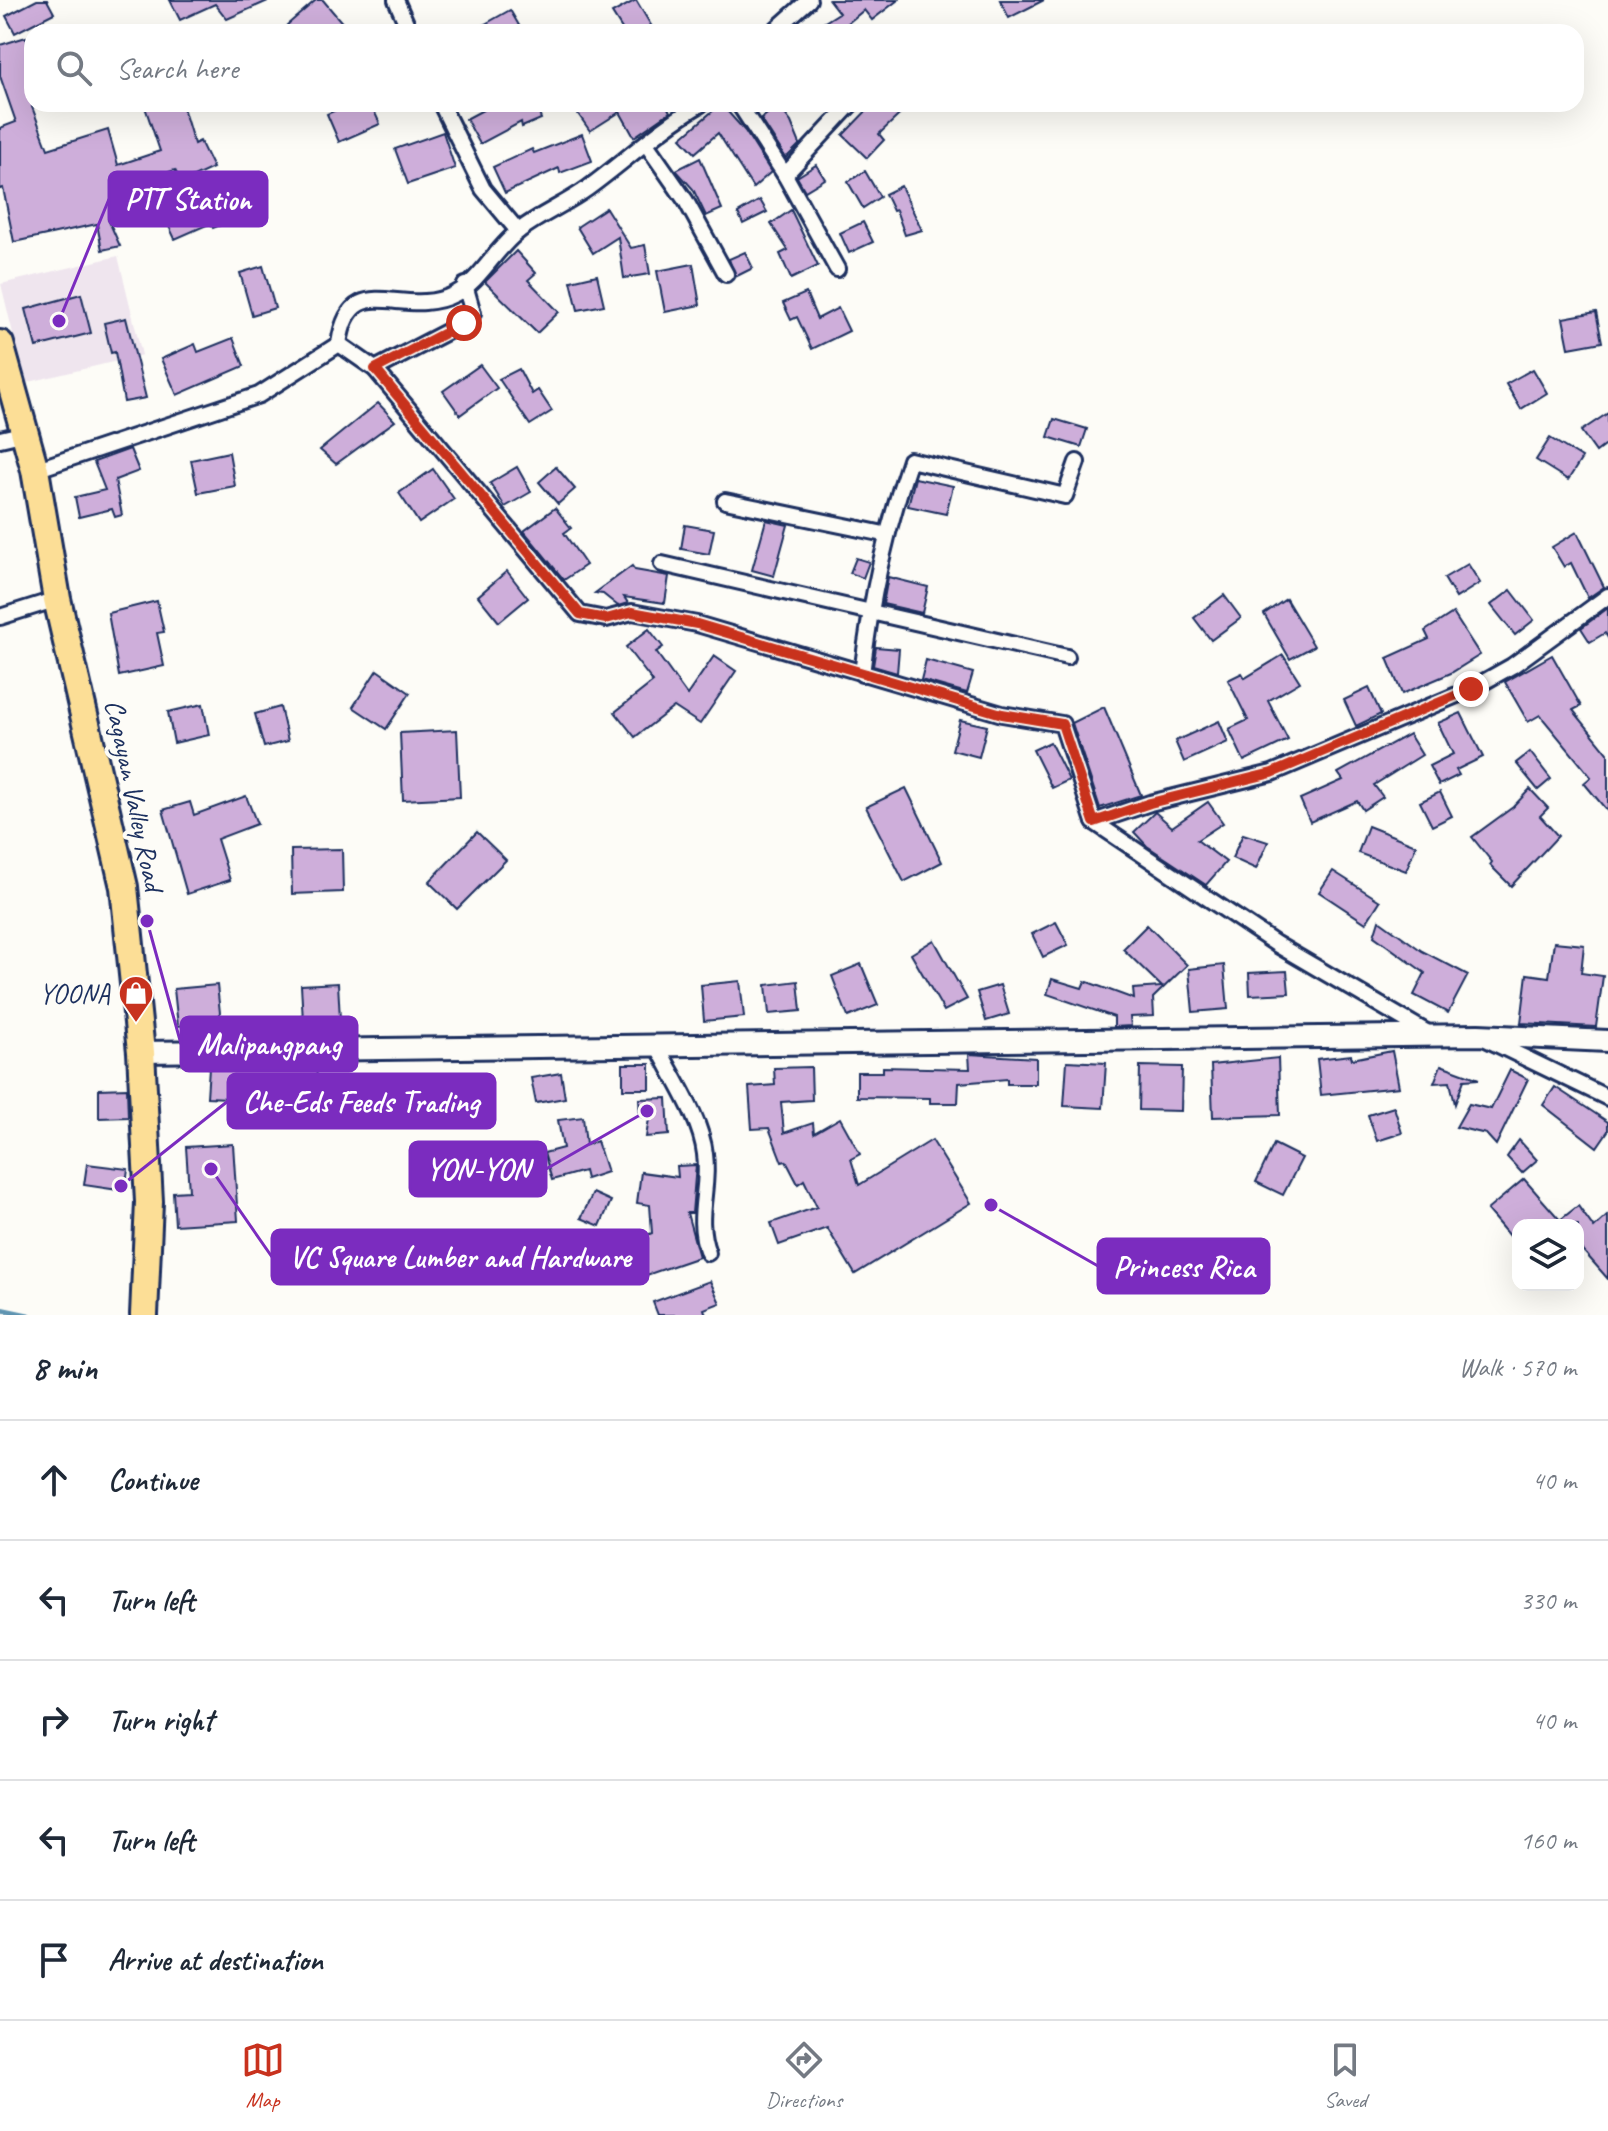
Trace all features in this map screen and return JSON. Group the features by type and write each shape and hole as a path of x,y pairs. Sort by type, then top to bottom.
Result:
{"highway":[{"name":"Cagayan Valley Road","path":"0,344 35,470 57,599 124,887 141,1052 149,1202 144,1315"}],"street":[{"path":"396,0 406,24"},
{"path":"782,24 809,0"},
{"path":"445,112 483,189 518,231"},
{"path":"339,344 342,318 360,302 376,299 410,305 437,301 457,293 518,231 576,196 687,112"},
{"path":"744,112 785,175 837,269"},
{"path":"785,175 844,112"},
{"path":"647,145 686,201 726,274"},
{"path":"375,369 464,323 473,313 465,285"},
{"path":"339,344 375,369 580,614 606,619 632,612 697,624 1002,714 1062,724 1094,822 1276,944 1433,1036"},
{"path":"35,470 259,395 339,344"},
{"path":"0,439 26,433"},
{"path":"862,674 869,611 884,534 910,460 1065,496 1077,462"},
{"path":"725,501 884,534"},
{"path":"662,564 1067,657"},
{"path":"1094,822 1150,803 1272,773 1471,689 1512,666 1608,596"},
{"path":"0,617 57,599"},
{"path":"141,1052 1478,1035 1608,1041"},
{"path":"1478,1035 1608,1098"},
{"path":"657,1045 705,1151 706,1175 699,1225 708,1253"}],"shaded area":[{"path":"118,256 142,355 25,383 1,284"}],"building":[{"path":"37,0 47,0 54,13 33,24 24,24 24,28 15,33 6,16"},
{"path":"170,0 270,0 227,19 215,4 180,20"},
{"path":"316,0 323,0 343,24 288,24"},
{"path":"636,0 650,24 619,24 612,13"},
{"path":"829,0 898,0 872,20 864,10 847,24 822,24 839,13"},
{"path":"1000,0 1044,0 1009,18"},
{"path":"510,10 518,24 485,24"},
{"path":"24,38 24,112 34,112 48,149 108,130 118,165 160,151 147,112 184,112 194,144 200,141 213,168 181,183 175,170 124,187 129,209 108,219 120,246 102,250 97,224 14,242 3,188 0,189 0,128 16,122 0,76 0,45"},
{"path":"375,112 380,124 339,142 327,114"},
{"path":"479,112 538,112 541,119 522,127 521,122 480,144 466,119"},
{"path":"577,112 620,112 590,131"},
{"path":"620,112 670,112 634,137"},
{"path":"712,112 728,112 745,131 771,172 753,188 718,133 695,153 681,138"},
{"path":"770,112 783,112 791,122 800,144 786,158 761,119"},
{"path":"865,112 902,112 879,134 884,140 867,158 843,135"},
{"path":"443,132 455,168 408,184 395,149"},
{"path":"582,134 592,161 560,173 559,168 505,193 493,167 532,149 534,153"},
{"path":"700,158 722,209 706,216 693,189 676,170"},
{"path":"816,165 825,179 805,191 797,177"},
{"path":"865,171 880,197 863,208 848,182"},
{"path":"901,186 922,230 905,235 896,210 893,211 885,194"},
{"path":"221,195 231,221 213,228 211,223 175,239 165,218"},
{"path":"760,200 767,212 743,224 738,213"},
{"path":"606,208 631,248 645,245 650,274 624,278 618,237 593,253 577,227"},
{"path":"791,210 818,266 791,279 780,254 788,250 771,224"},
{"path":"863,222 873,242 849,253 840,233"},
{"path":"516,251 536,273 528,280 559,312 537,333 485,282"},
{"path":"745,252 753,268 735,277 729,259"},
{"path":"693,264 700,305 665,312 657,271"},
{"path":"263,266 275,308 252,315 240,273"},
{"path":"597,275 604,305 578,310 571,281"},
{"path":"806,293 817,319 838,308 849,331 812,349 797,317 791,320 783,303"},
{"path":"81,294 91,333 36,347 26,309"},
{"path":"1596,312 1602,342 1569,348 1563,318"},
{"path":"126,318 146,398 124,402 115,352 111,353 104,323"},
{"path":"233,338 244,366 177,395 161,359 195,344 198,352"},
{"path":"480,365 497,388 460,415 443,391"},
{"path":"519,369 532,394 538,390 552,411 530,425 499,379"},
{"path":"1533,369 1547,393 1521,409 1506,384"},
{"path":"378,403 395,421 336,464 320,450"},
{"path":"1608,413 1608,443 1596,452 1581,431"},
{"path":"1054,419 1087,429 1081,447 1048,437"},
{"path":"1550,438 1582,458 1568,480 1536,460"},
{"path":"130,449 139,471 115,480 122,515 115,517 112,509 79,517 75,497 105,490 94,462"},
{"path":"229,452 235,486 198,493 191,460"},
{"path":"517,467 531,492 505,507 490,483"},
{"path":"556,467 575,489 558,504 539,482"},
{"path":"433,469 454,499 419,523 399,493"},
{"path":"915,478 953,486 946,514 908,506"},
{"path":"555,508 571,528 564,533 586,565 564,580 524,531"},
{"path":"766,520 788,525 774,576 752,570"},
{"path":"685,525 714,530 709,554 681,549"},
{"path":"1577,532 1604,587 1588,598 1571,563 1564,567 1552,547"},
{"path":"856,558 869,562 863,578 850,573"},
{"path":"1468,564 1480,583 1456,598 1444,578"},
{"path":"632,566 635,570 669,576 665,603 624,597 628,603 618,606 603,594 595,593"},
{"path":"507,571 528,598 499,622 478,596"},
{"path":"888,577 928,587 922,613 883,604"},
{"path":"1511,590 1534,620 1515,635 1491,605"},
{"path":"1224,595 1241,618 1211,640 1194,618"},
{"path":"1286,599 1314,646 1290,659 1264,614"},
{"path":"157,601 164,632 157,633 164,666 119,676 108,613"},
{"path":"1608,608 1608,638 1605,633 1590,642 1581,628"},
{"path":"1453,613 1480,655 1451,673 1402,694 1387,658 1429,639 1425,631"},
{"path":"649,629 663,647 656,652 687,695 714,656 736,671 700,724 674,707 635,737 615,712 653,682 626,647"},
{"path":"876,647 899,649 897,673 873,666"},
{"path":"1283,655 1300,682 1268,701 1288,740 1244,761 1229,729 1248,720 1228,680 1242,673 1245,678"},
{"path":"1552,655 1581,706 1573,710 1608,753 1608,812 1584,783 1591,777 1540,715 1528,722 1505,682"},
{"path":"926,660 973,673 967,693 921,680"},
{"path":"377,670 410,693 386,729 353,707"},
{"path":"1369,688 1381,714 1356,726 1344,700"},
{"path":"203,704 209,735 174,743 168,712"},
{"path":"280,707 288,741 264,747 255,714"},
{"path":"1104,707 1141,795 1100,808 1072,723"},
{"path":"1461,713 1483,757 1456,770 1459,775 1439,785 1429,766 1453,754 1438,723"},
{"path":"960,720 987,726 979,757 952,750"},
{"path":"1219,721 1228,742 1184,762 1175,741"},
{"path":"457,730 460,797 403,800 400,733"},
{"path":"1409,734 1422,755 1374,785 1383,797 1363,810 1357,801 1310,822 1300,799 1343,780 1338,773"},
{"path":"1050,742 1069,780 1052,788 1033,750"},
{"path":"1530,752 1551,779 1538,790 1516,763"},
{"path":"906,788 942,862 904,882 866,807"},
{"path":"1530,789 1548,808 1540,816 1558,836 1511,886 1490,865 1492,862 1472,837 1513,807"},
{"path":"1440,792 1452,816 1432,826 1420,802"},
{"path":"246,796 257,824 217,839 230,880 187,894 163,810 190,802 194,815"},
{"path":"1208,802 1223,823 1197,840 1226,862 1206,885 1147,846 1134,832 1155,812 1172,827"},
{"path":"1368,826 1416,845 1406,871 1358,853"},
{"path":"477,832 506,860 457,909 429,882"},
{"path":"1243,834 1268,842 1256,869 1232,858"},
{"path":"342,849 343,892 292,894 291,850"},
{"path":"1333,871 1380,901 1366,923 1319,892"},
{"path":"1379,920 1422,951 1468,975 1448,1013 1414,995 1425,973 1374,936"},
{"path":"1056,922 1068,945 1043,957 1032,934"},
{"path":"1147,925 1187,965 1153,998 1154,1016 1130,1017 1131,1026 1114,1027 1114,1017 1047,994 1052,979 1082,988 1085,981 1134,999 1133,989 1162,987 1123,949"},
{"path":"934,940 967,999 944,1011 911,954"},
{"path":"1554,942 1584,945 1581,973 1603,976 1596,1027 1521,1023 1527,974 1549,977"},
{"path":"861,964 878,1005 848,1017 832,976"},
{"path":"1224,965 1228,1009 1193,1012 1189,969"},
{"path":"1287,971 1289,993 1250,995 1249,973"},
{"path":"740,981 744,1017 704,1021 701,985"},
{"path":"798,981 801,1011 769,1014 766,985"},
{"path":"338,983 340,1019 303,1021 301,985"},
{"path":"217,985 221,1022 178,1026 174,989"},
{"path":"1000,985 1009,1014 986,1021 977,992"},
{"path":"1392,1051 1399,1087 1321,1095 1317,1059 1351,1055 1352,1059"},
{"path":"969,1054 1036,1058 1036,1084 1007,1084 1007,1079 959,1083 958,1103 930,1103 930,1098 857,1097 857,1072 883,1072 883,1067 970,1069"},
{"path":"1278,1058 1280,1115 1213,1117 1211,1065"},
{"path":"1067,1061 1106,1063 1103,1108 1064,1106"},
{"path":"623,1064 650,1064 650,1089 623,1089"},
{"path":"1441,1065 1479,1079 1464,1080 1455,1104 1450,1082 1434,1083"},
{"path":"269,1066 317,1070 314,1100 250,1094 250,1099 207,1097 209,1067 268,1070"},
{"path":"1140,1066 1182,1067 1181,1111 1139,1110"},
{"path":"811,1067 812,1100 781,1102 784,1133 813,1123 814,1133 840,1118 860,1154 851,1159 859,1185 932,1140 971,1203 855,1274 827,1228 779,1245 771,1223 817,1207 804,1180 798,1184 786,1161 782,1162 769,1128 752,1129 749,1087 775,1085 774,1068"},
{"path":"1510,1070 1528,1079 1496,1145 1486,1134 1456,1127 1469,1104 1491,1109"},
{"path":"561,1073 565,1098 536,1103 531,1078"},
{"path":"1555,1087 1608,1122 1608,1131 1597,1147 1543,1105"},
{"path":"127,1088 128,1117 99,1118 99,1089"},
{"path":"667,1098 669,1135 646,1137 649,1119 640,1116 639,1099"},
{"path":"1394,1107 1402,1133 1377,1141 1368,1115"},
{"path":"583,1117 586,1145 597,1141 607,1172 586,1179 584,1171 552,1180 544,1153 563,1148 558,1120"},
{"path":"1519,1140 1537,1160 1522,1173 1507,1157"},
{"path":"233,1144 238,1221 175,1225 173,1192 189,1191 186,1147"},
{"path":"1274,1144 1302,1158 1283,1195 1256,1182"},
{"path":"87,1164 128,1169 125,1191 84,1185"},
{"path":"696,1165 692,1213 687,1213 699,1257 632,1280 619,1246 652,1233 650,1205 637,1203 641,1172 678,1177 677,1166"},
{"path":"1524,1179 1559,1219 1512,1219 1510,1237 1487,1210"},
{"path":"593,1193 611,1201 600,1226 581,1218"},
{"path":"1578,1206 1594,1228 1608,1215 1608,1279 1584,1252 1584,1219 1561,1219"},
{"path":"710,1281 720,1303 704,1309 706,1315 658,1315 653,1302"}],"waterway":[{"path":"0,1309 28,1315"}],"place":[{"name":"PTT Station","path":"59,321"},
{"name":"Malipangpang","path":"147,921"},
{"name":"YOONA","path":"136,1024"},
{"name":"YON-YON","path":"647,1111"},
{"name":"VC Square Lumber and Hardware","path":"211,1169"},
{"name":"Che-Eds Feeds Trading","path":"121,1186"},
{"name":"Princess Rica","path":"991,1205"}],"route":[{"path":"464,323 375,369 415,421 580,614 606,619 632,612 697,624 1002,714 1062,724 1094,822 1150,803 1272,773 1471,689"}]}
